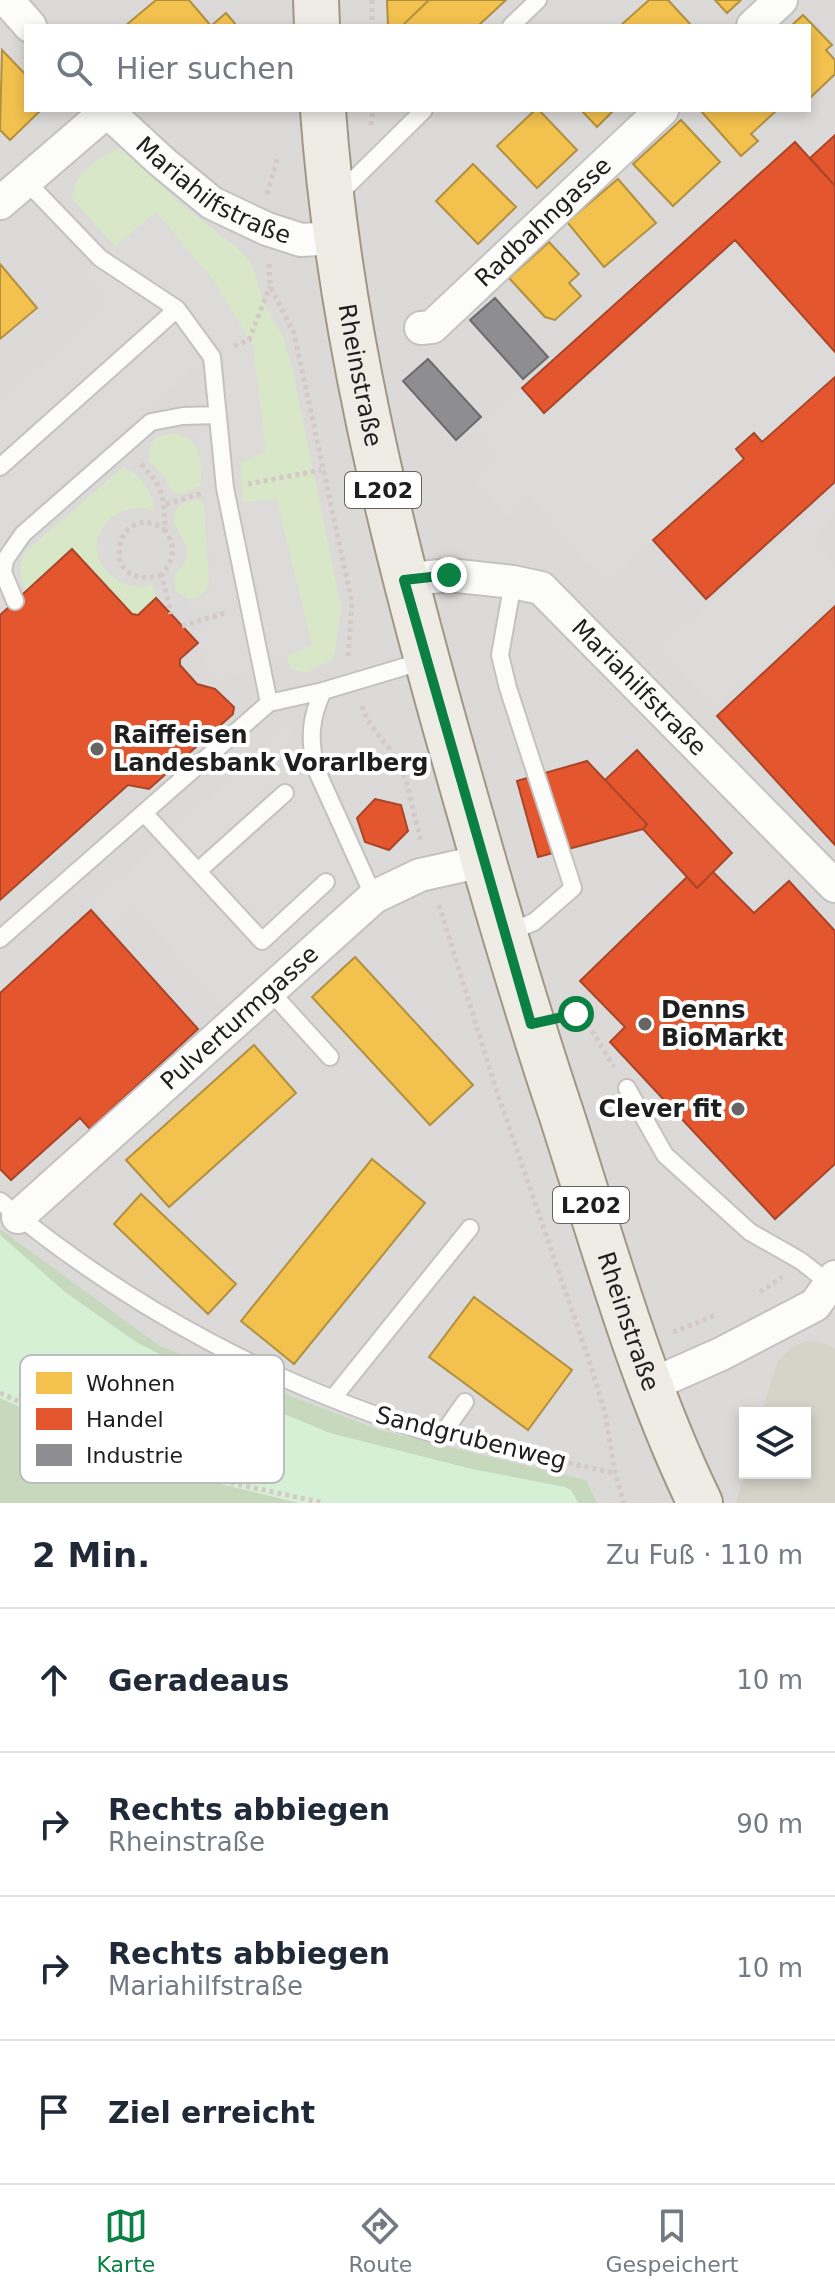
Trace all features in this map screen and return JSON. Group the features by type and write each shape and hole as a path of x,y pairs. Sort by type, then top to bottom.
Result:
{"main road":[{"path":"316,0 317,24"},
{"name":"Rheinstraße","path":"323,112 334,220 363,401 404,580 531,1024 651,1385 700,1503"}],"street":[{"path":"7,0 28,24"},
{"path":"755,24 781,0"},
{"path":"0,203 105,112"},
{"name":"Mariahilfstraße","path":"109,112 212,203 267,229 301,240 334,220"},
{"name":"Radbahngasse","path":"421,328 432,327 660,112"},
{"name":"Mariahilfstraße","path":"404,580 449,575 541,588 835,886"},
{"name":"Pulverturmgasse","path":"9,1209 269,990 374,897 420,875 483,861"},
{"path":"651,1385 721,1354 829,1297"}],"lane":[{"path":"513,24 538,0"},
{"path":"334,220 422,112"},
{"path":"25,180 100,258 177,309 212,357 225,488 269,703"},
{"path":"0,467 177,309"},
{"path":"15,601 3,572 12,546 151,422 183,416 218,415"},
{"path":"504,935 534,922 573,888 500,655 513,582"},
{"path":"0,939 269,703 323,691 427,660"},
{"path":"323,691 313,711 313,758 374,897"},
{"path":"198,871 285,793"},
{"path":"144,813 262,941 326,882"},
{"path":"269,990 330,1057"},
{"path":"627,1088 665,1155 750,1232 801,1261 829,1297"},
{"name":"Sandgrubenweg","path":"9,1209 133,1298 183,1329 235,1355"},
{"path":"333,1398 470,1228"},
{"name":"Sandgrubenweg","path":"284,1380 379,1418 441,1436"},
{"path":"441,1436 465,1402"}],"path":[{"path":"372,0 372,24"},
{"path":"267,190 278,156"},
{"path":"212,357 249,340 270,286 269,261"},
{"path":"270,286 294,333 352,603 347,654"},
{"path":"126,445 159,488 166,504 165,530"},
{"path":"162,575 148,579 126,571 119,560 118,549 122,538 131,527 142,521 155,523 165,530 172,543 173,555 162,575 171,614"},
{"path":"182,626 249,606"},
{"path":"365,719 386,742 399,764 417,827"},
{"path":"442,914 496,1089 598,1388 624,1503"},
{"path":"531,1024 581,1013 627,1088"},
{"path":"752,1296 801,1261"},
{"path":"672,1332 726,1310"},
{"path":"0,1393 20,1402"},
{"name":"Sandgrubenweg","path":"441,1436 615,1473"},
{"path":"231,1483 324,1503"}],"shaded area":[{"path":"0,0 835,0 835,1503 0,1503"},
{"path":"156,212 213,280 253,346 266,452 240,463 243,502 275,499 312,646 212,683 197,629 220,621 217,609 193,615 189,601 213,593 193,367 0,538 0,402 109,304 84,274"},
{"path":"735,240 835,352 835,377 762,442 753,433 736,449 744,459 606,583 529,497 507,517 474,480 500,457 476,429 522,388 544,412"},
{"path":"835,489 835,517 813,538 835,563 835,600 715,709 660,648"},
{"path":"288,726 305,773 361,892 227,1010 131,906 110,924 91,904"},
{"path":"806,1341 823,1343 835,1349 835,1503 736,1503 742,1479 811,1479 811,1407 763,1407 778,1361 791,1347"}],"green space":[{"path":"120,149 134,155 178,202 251,262 264,303 283,336 341,607 335,653 331,660 305,673 290,668 287,655 312,645 276,499 243,503 240,463 253,346 213,280 156,212 115,247 72,198 77,181 88,167"},
{"path":"174,433 190,440 201,460 200,486 182,494 172,492 164,476 149,461 150,447 156,437"},
{"path":"123,467 145,484 154,511 139,508 125,510 113,517 98,538 97,551 101,564 112,576 131,586 153,585 156,598 138,615 132,614 72,549 26,591 20,572 24,553"},
{"path":"198,499 204,504 209,582 202,595 188,599 176,591 176,574 187,556 187,549 176,526 175,513 179,505"},
{"path":"0,1229 160,1346 183,1355 20,1355 20,1483 284,1483 284,1394 379,1430 586,1480 597,1503 0,1503"},
{"path":"0,1235 65,1292 136,1342 161,1355 20,1355 20,1407 0,1398"},
{"path":"284,1414 330,1433 472,1469 565,1487 571,1490 578,1503 299,1503 216,1483 284,1483"}],"building: Wohnen":[{"path":"156,0 189,0 209,24 127,24"},
{"path":"387,0 429,0 404,24 388,24"},
{"path":"429,0 506,0 480,24 404,24"},
{"path":"649,0 668,0 690,24 622,24"},
{"path":"715,0 741,0 727,13"},
{"path":"226,13 235,24 213,24"},
{"path":"803,15 832,45 826,50 835,60 835,74 811,97 811,24 793,24"},
{"path":"2,50 24,73 24,112 39,112 10,140 0,130"},
{"path":"533,112 541,112 577,150 537,188 497,146"},
{"path":"583,112 612,112 597,127"},
{"path":"702,112 775,112 751,134 758,141 741,156"},
{"path":"681,120 720,162 673,206 633,164"},
{"path":"473,164 516,207 478,244 436,201"},
{"path":"618,179 656,223 604,267 567,222"},
{"path":"549,242 579,274 569,283 581,296 555,320 545,317 509,278"},
{"path":"0,264 37,308 0,339"},
{"path":"355,957 473,1085 430,1125 312,997"},
{"path":"254,1045 296,1093 169,1207 126,1160"},
{"path":"372,1159 425,1203 294,1364 241,1321"},
{"path":"141,1194 236,1284 208,1314 114,1224"},
{"path":"474,1297 572,1370 528,1430 429,1357"}],"building: Handel":[{"path":"835,135 835,186 810,158"},
{"path":"795,142 835,186 835,352 735,240 544,413 522,388"},
{"path":"835,377 835,482 706,599 653,540 744,459 736,449 754,433 762,442"},
{"name":"Raiffeisen Landesbank Vorarlberg","path":"72,549 132,614 138,615 156,598 198,643 180,659 180,665 197,684 215,689 234,707 233,714 149,789 128,785 0,900 0,615"},
{"path":"835,606 835,845 717,716"},
{"path":"637,750 732,853 697,888 643,829 647,824 605,780"},
{"path":"587,761 647,824 643,829 538,857 517,781"},
{"path":"375,799 401,805 408,831 389,850 365,842 357,818"},
{"path":"713,872 754,913 789,881 835,931 835,1164 775,1219 610,1042 625,1027 580,981 687,877 697,888"},
{"path":"91,910 198,1029 90,1129 80,1118 11,1180 0,1169 0,993"}],"building: Industrie":[{"path":"495,298 548,357 523,379 470,320"},
{"path":"428,359 481,417 456,440 403,381"}],"place":[{"name":"Raiffeisen Landesbank Vorarlberg","path":"97,749"},
{"name":"Denns BioMarkt","path":"645,1024"},
{"name":"Clever fit","path":"738,1109"}],"route":[{"path":"449,575 404,580 504,935 531,1024 576,1014"}]}
